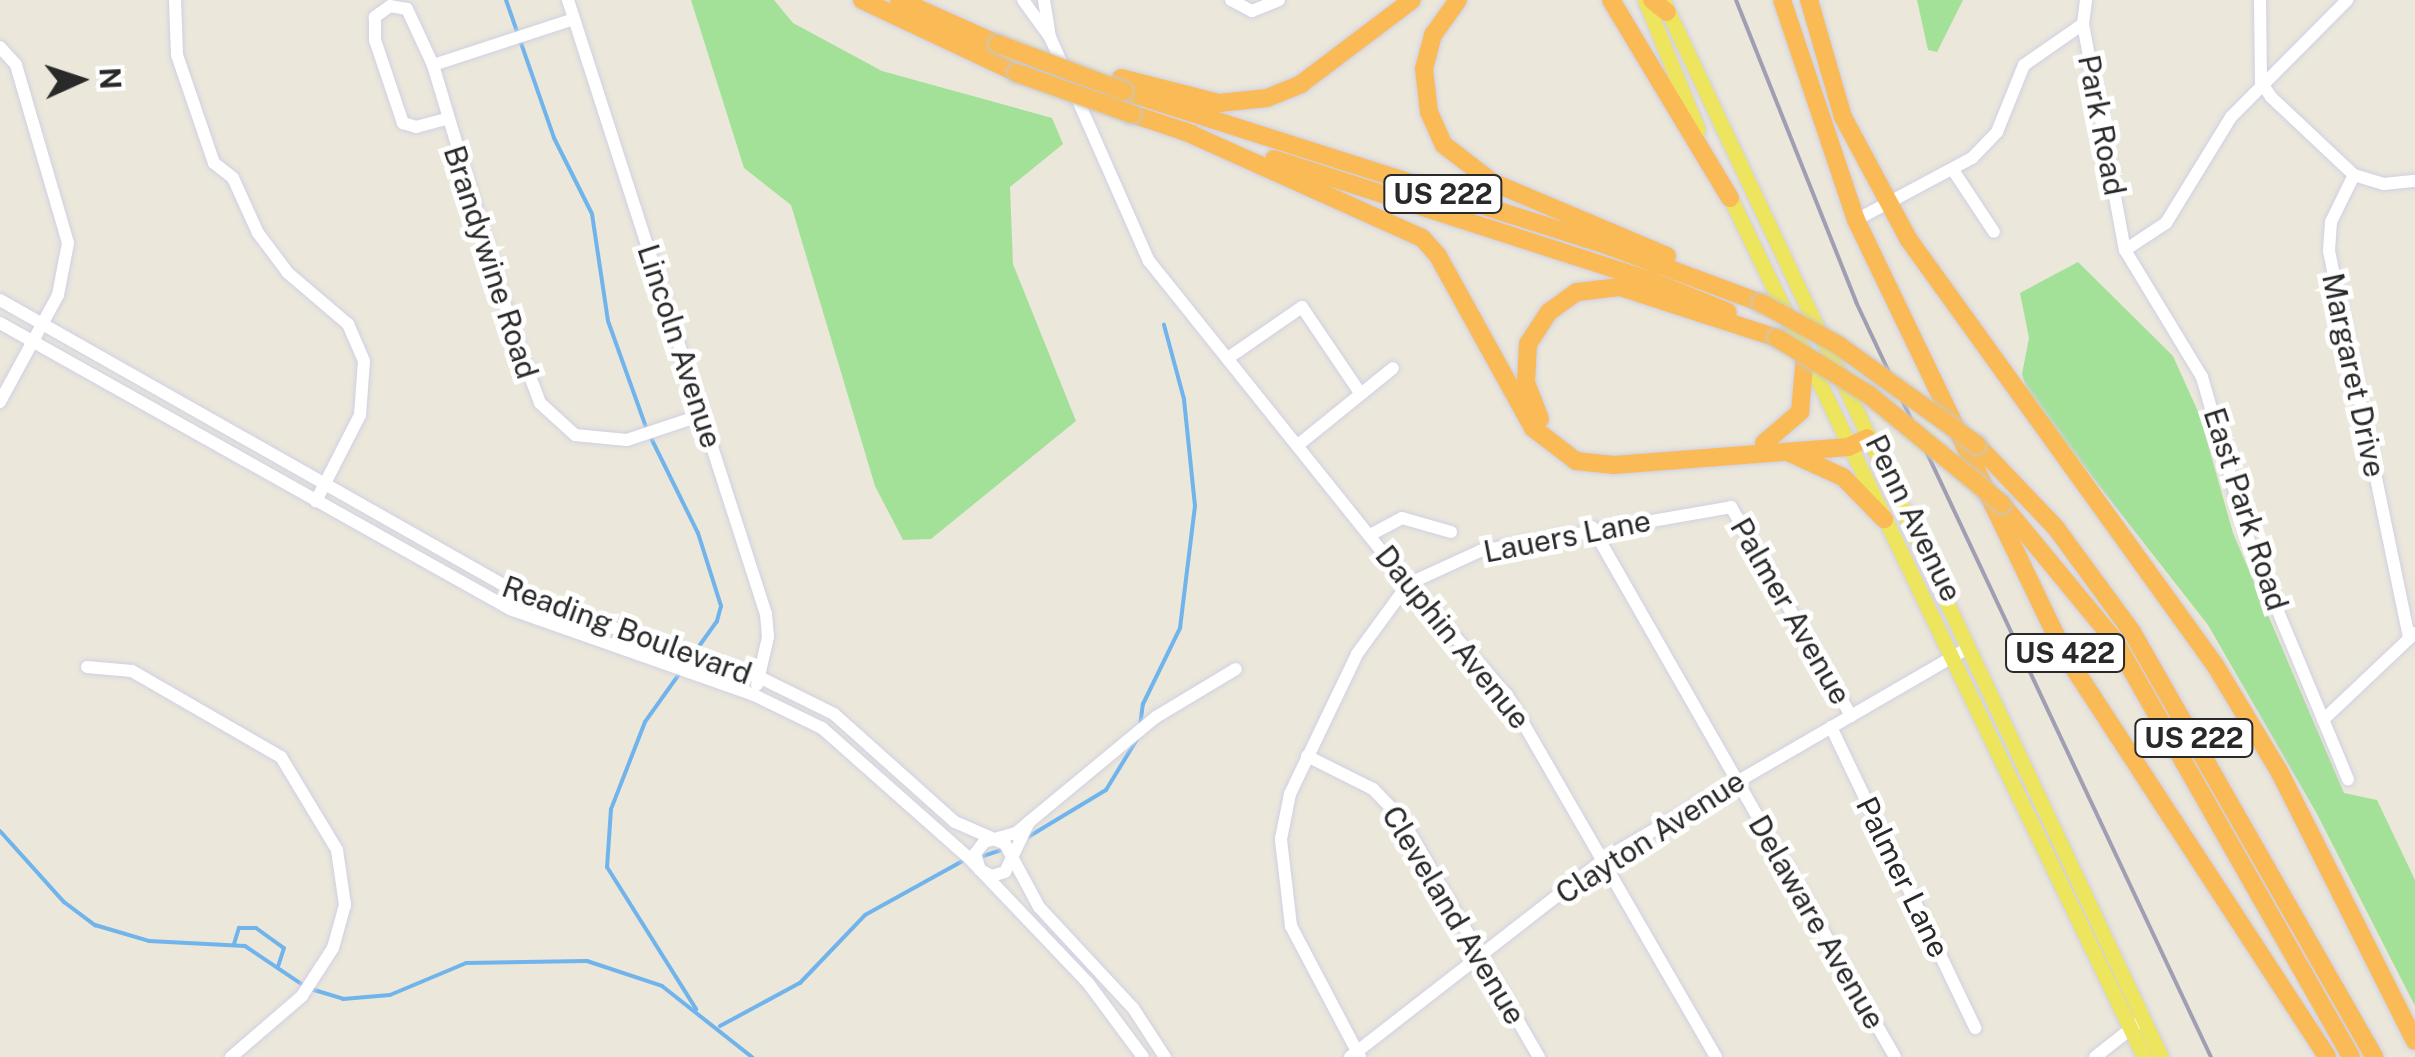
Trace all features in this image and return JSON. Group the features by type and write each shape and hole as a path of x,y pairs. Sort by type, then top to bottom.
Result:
{"highway":[{"name":"US 222","path":"862,0 1016,74 1184,132 1646,278 1777,338 1896,414 2002,504 2114,641 2351,1057"},
{"name":"US 222","path":"899,0 998,44 1606,246 1761,303 1838,345 1978,445 2056,528 2132,632 2374,1057"},
{"path":"1122,84 1219,103 1268,98 1301,84 1412,0"},
{"path":"1458,0 1433,35 1424,81 1435,128 1458,161 1761,303"},
{"path":"1611,0 1730,198"},
{"name":"US 422","path":"1782,0 1856,220 2066,656 2327,1057"},
{"path":"1809,0 1828,79 1890,204 1972,336 2215,665 2279,771 2415,1042"},
{"path":"1184,132 1422,238 1442,262 1533,428 1567,456 1601,466 1785,452 1867,438"},
{"path":"1777,338 1614,286 1564,299 1536,328 1526,352 1534,410 1552,434 1580,451 1614,455 1764,443 1846,442"},
{"path":"1764,443 1800,412 1805,355"},
{"path":"1785,452 1834,471 1884,519"}],"main road":[{"name":"Penn Avenue","path":"1657,3 1661,51 1846,442 2137,1024 2161,1057"},
{"name":"Penn Avenue","path":"1657,3 1969,647 2137,1024 2144,1057"}],"street":[{"path":"175,0 174,40 214,162 233,178 269,249 337,310 364,361 360,415 316,501"},
{"name":"Lincoln Avenue","path":"568,0 766,614 754,695"},
{"path":"1023,0 1050,37"},
{"path":"1044,0 1050,37"},
{"path":"1236,5 1279,0"},
{"name":"Park Road","path":"2086,0 2083,24 2125,250"},
{"path":"2260,0 2261,82 2324,154 2354,175 2384,184 2415,181"},
{"path":"2125,250 2166,223 2230,117 2347,0"},
{"name":"Brandywine Road","path":"445,118 416,127 404,123 375,40 375,16 390,6 407,9 433,65 445,118 534,391 555,423 586,440 610,442 702,416"},
{"path":"433,65 574,18"},
{"path":"1856,220 1954,170 1998,132 2024,65 2083,24"},
{"name":"Dauphin Avenue","path":"1050,37 1148,261 1181,296 1408,584 1507,695 1716,1057"},
{"path":"0,47 16,65 67,224 66,273 44,325 0,402"},
{"path":"1954,170 1994,232"},
{"name":"Margaret Drive","path":"2354,175 2331,222 2329,251 2412,636"},
{"name":"East Park Road","path":"2125,250 2202,378 2250,544 2348,779"},
{"name":"Reading Boulevard","path":"0,300 528,599 759,677 834,714 955,822 996,840 1012,855 1039,906 1133,1008 1165,1057"},
{"path":"1228,358 1302,307 1360,393"},
{"name":"Reading Boulevard","path":"0,323 510,609 754,695 838,739 980,870 1088,983 1143,1057"},
{"path":"1298,446 1393,368"},
{"name":"Lauers Lane","path":"1408,584 1480,552 1592,527 1732,507"},
{"name":"Palmer Avenue","path":"1732,507 1851,716"},
{"path":"1370,535 1402,518 1451,532"},
{"name":"Delaware Avenue","path":"1592,527 1895,1057"},
{"path":"1356,1055 1299,947 1281,883 1286,810 1307,756 1364,640 1408,584"},
{"path":"2323,720 2412,636"},
{"name":"Clayton Avenue","path":"1356,1055 1604,859 1969,647"},
{"path":"87,667 132,670 281,758 337,850 345,905 333,948 302,996 232,1057"},
{"path":"1029,822 1002,874 980,870 976,850 1029,822 1156,718 1236,669"},
{"name":"Palmer Lane","path":"1831,727 1975,1028"},
{"name":"Cleveland Avenue","path":"1307,756 1387,800 1539,1057"},
{"path":"2095,1057 2137,1024"}],"green space":[{"path":"691,0 774,0 793,23 882,71 1052,118 1063,144 1010,187 1013,264 1076,421 931,539 903,540 875,486 791,205 744,168"},
{"path":"1917,0 1963,0 1937,52 1928,50"},
{"path":"2078,262 2173,356 2200,416 2233,533 2344,793 2377,800 2415,880 2415,1006 2317,814 2208,625 2028,395 2022,374 2029,338 2020,293"}],"waterway":[{"path":"506,0 554,138 592,214 608,321 646,427"},
{"path":"1140,727 1143,704 1180,628 1195,506 1184,399 1164,325"},
{"path":"650,436 698,533 721,606 717,621 645,722 611,809 607,867 696,1009"},
{"path":"1028,837 1106,790 1139,736"},
{"path":"0,831 64,902 95,925 149,941 245,946 303,985"},
{"path":"977,858 1002,850"},
{"path":"720,1026 800,983 865,915 963,861"},
{"path":"234,944 239,928 256,928 284,948 278,967"},
{"path":"311,989 343,999 390,995 466,963 587,961 662,986 752,1057"}],"railway":[{"path":"1736,0 1856,302 2211,1057"}]}
